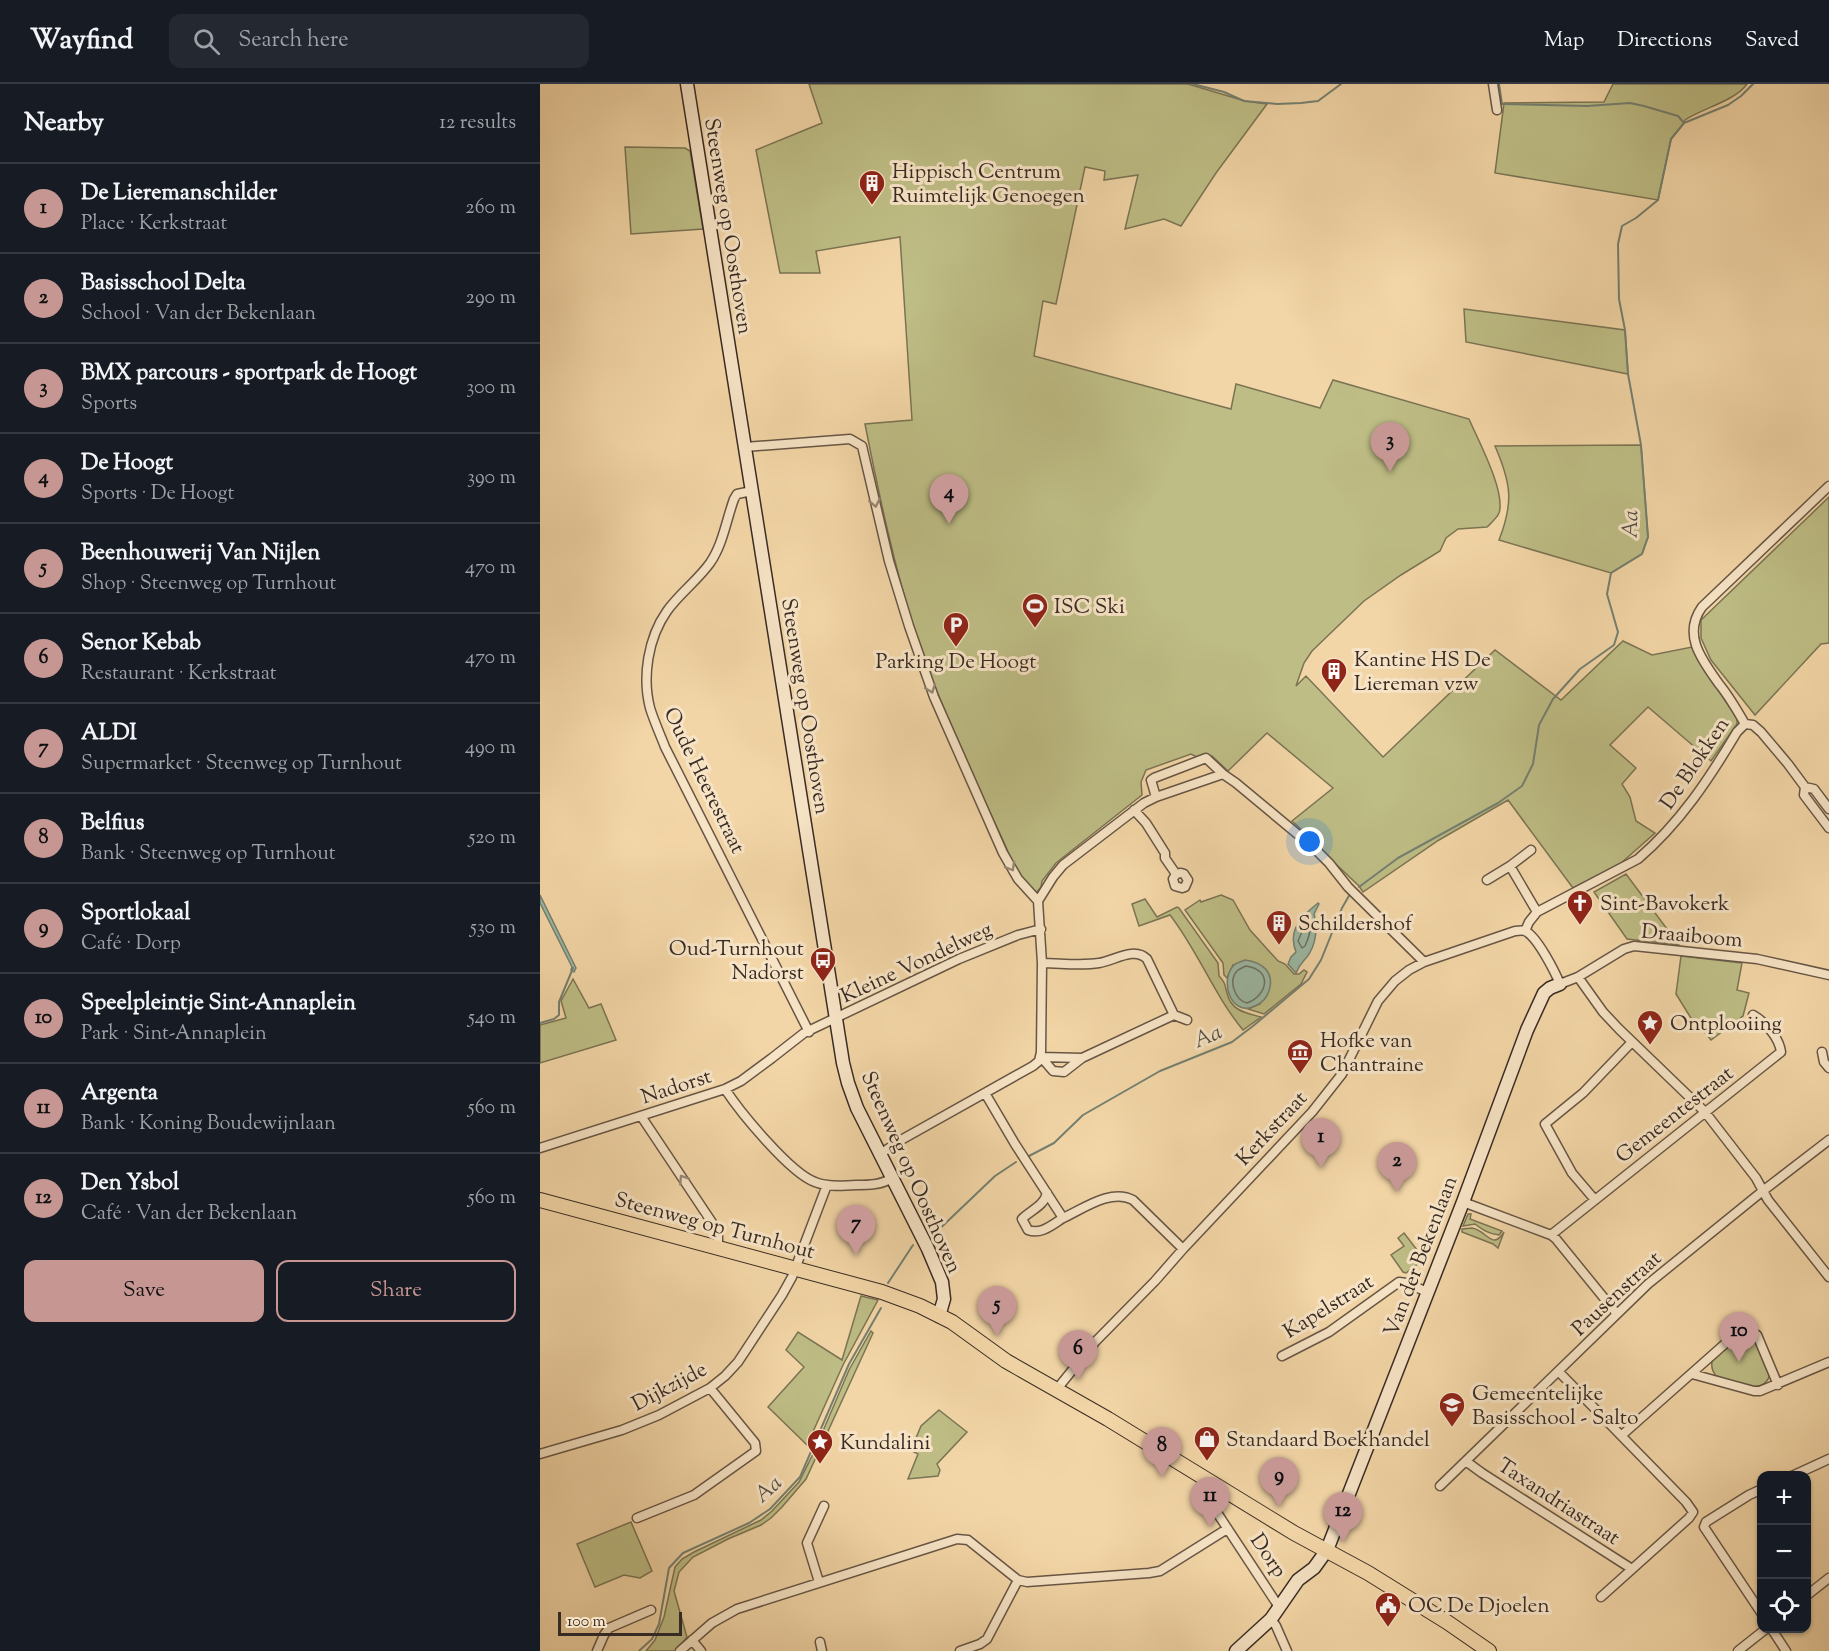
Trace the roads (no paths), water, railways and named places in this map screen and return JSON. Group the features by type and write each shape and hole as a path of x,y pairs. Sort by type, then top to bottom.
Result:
{"main road":[{"name":"Steenweg op Turnhout","path":"540,1200 895,1296 952,1322 1006,1361 1057,1389 1220,1492"},
{"name":"Dorp","path":"1220,1492 1327,1550"},
{"path":"1327,1550 1448,1622 1489,1651"}],"street":[{"name":"Steenweg op Oosthoven","path":"687,84 848,1083 857,1108 931,1255 942,1282 944,1299 939,1316"},
{"path":"1493,84 1497,110"},
{"path":"744,447 850,439 862,446 889,561 934,697 1003,853 1018,879 1038,902 1042,963 1041,1057 1033,1066 880,1154"},
{"name":"De Blokken","path":"1538,912 1638,860 1674,825 1699,794 1737,732 1745,724 1699,654 1694,640 1695,616 1829,486"},
{"name":"Oude Heerestraat","path":"752,491 737,495 711,562 667,610 649,651 647,688 650,709 665,747 809,1032"},
{"path":"1745,724 1753,725 1761,732 1804,787 1804,795 1829,828"},
{"path":"1156,796 1151,780 1206,758 1313,847 1348,887 1424,962"},
{"path":"1038,902 1063,865 1134,810 1156,796 1223,774"},
{"path":"1804,787 1814,789 1829,809"},
{"path":"1134,810 1146,823 1176,874"},
{"path":"1487,880 1531,850"},
{"path":"1510,866 1538,912 1529,922 1525,932 1533,938 1554,968 1560,984"},
{"name":"Kleine Vondelweg","path":"809,1032 959,959 1018,935 1041,929"},
{"name":"Kerkstraat","path":"1057,1389 1095,1342 1148,1289 1312,1112 1342,1074 1371,1013 1385,990 1409,970 1424,962 1515,931 1525,932"},
{"name":"Draaiboom","path":"1560,984 1578,977 1624,949 1635,946 1757,959 1829,975"},
{"path":"1042,963 1100,963 1130,954 1140,954 1147,959 1174,1015 1187,1020"},
{"path":"1578,977 1603,1012 1706,1112 1764,1190 1768,1200 1829,1277"},
{"name":"Van der Bekenlaan","path":"1327,1550 1535,1012 1544,993 1560,984"},
{"path":"1041,1057 1053,1071 1064,1072 1082,1058 1174,1015"},
{"name":"Gemeentestraat","path":"1551,1235 1781,1052 1778,1042 1762,1021 1753,1016"},
{"name":"Nadorst","path":"540,1148 726,1089 741,1081 791,1042 809,1032"},
{"path":"1595,1200 1572,1173 1545,1124 1582,1093 1632,1042"},
{"path":"1822,1052 1824,1062 1829,1068"},
{"path":"1041,1057 1082,1058"},
{"path":"726,1089 748,1120 800,1174 814,1182 827,1185 881,1184 892,1178"},
{"path":"985,1093 1063,1218"},
{"path":"642,1116 715,1227 718,1235 718,1248"},
{"name":"Pausenstraat","path":"1440,1486 1666,1269 1829,1140"},
{"name":"Dijkzijde","path":"540,1454 622,1430 659,1415 710,1388 726,1376 776,1305 795,1268 827,1185"},
{"path":"1047,1193 1045,1198 1022,1219 1028,1230 1034,1233 1101,1200 1120,1195 1133,1200 1183,1249"},
{"path":"1463,1202 1551,1235 1617,1314"},
{"name":"Kapelstraat","path":"1282,1356 1329,1332 1399,1282 1427,1292"},
{"path":"1622,1435 1742,1331 1749,1331 1756,1335 1778,1385"},
{"path":"1692,1374 1754,1391 1766,1390 1829,1362"},
{"path":"1559,1372 1622,1435 1693,1512 1601,1597"},
{"path":"637,1518 694,1495 756,1451 755,1443 710,1388"},
{"path":"1803,1471 1829,1459"},
{"name":"Taxandriastraat","path":"1467,1462 1632,1569"},
{"path":"1757,1491 1713,1517 1706,1522 1704,1527 1757,1608"},
{"name":"Dorp","path":"1220,1492 1212,1505 1279,1607"},
{"path":"819,1582 807,1543 824,1506"},
{"path":"680,1651 711,1623 737,1609 908,1553 962,1539 968,1540 1018,1580 1027,1582 1160,1571 1227,1529"},
{"name":"Dorp","path":"1236,1651 1270,1619 1298,1580 1314,1568 1327,1550"},
{"path":"1811,1592 1829,1578"},
{"path":"960,1651 987,1639 1018,1580"},
{"path":"597,1651 609,1628 651,1610"},
{"path":"1270,1619 1276,1626 1287,1651"},
{"path":"1738,1651 1762,1633"},
{"path":"1774,1633 1786,1651"},
{"path":"692,1640 701,1651"}],"water":[{"path":"540,895 576,968 574,972 571,970 572,967 540,903"},
{"path":"1318,903 1314,914 1316,931 1314,942 1296,973 1288,964 1296,952 1293,937 1295,930 1302,918"},
{"path":"1245,960 1262,966 1269,973 1270,978 1266,997 1259,1004 1248,1008 1241,1007 1230,997 1227,981 1233,966"}],"waterway":[{"path":"1193,84 1224,92 1244,101 1277,104 1318,101 1341,84"},
{"path":"1499,84 1502,104 1587,106 1630,103 1678,116 1684,123"},
{"name":"Aa","path":"1359,887 1398,858 1498,803 1522,786 1533,764 1539,725 1553,699 1580,669 1614,645 1618,632 1607,594 1611,573 1642,554 1648,537 1641,445 1628,374 1625,330 1619,299 1618,244 1622,226 1658,200 1671,139 1684,123 1728,105 1753,84"},
{"name":"Aa","path":"1029,1156 1054,1143 1083,1115 1160,1071 1232,1042 1253,1026 1309,979 1321,960 1350,894"},
{"path":"540,1023 559,1015 559,1002 573,968"},
{"name":"Aa","path":"931,1237 995,1176 1016,1162"},
{"name":"Aa","path":"888,1283 913,1245"},
{"name":"Aa","path":"639,1651 652,1639 659,1624 669,1568 683,1553 749,1523 770,1509 800,1477 849,1364 881,1308"}],"place":[{"name":"Hippisch Centrum Ruimtelijk Genoegen","path":"872,206"},
{"name":"BMX parcours - sportpark de Hoogt","path":"1390,472"},
{"name":"De Hoogt","path":"949,524"},
{"name":"ISC Ski","path":"1035,629"},
{"name":"Parking De Hoogt","path":"956,648"},
{"name":"Kantine HS De Liereman vzw","path":"1334,694"},
{"name":"Sint-Bavokerk","path":"1580,926"},
{"name":"Schildershof","path":"1279,946"},
{"name":"Oud-Turnhout Nadorst","path":"823,983"},
{"name":"Ontplooiing","path":"1650,1046"},
{"name":"Hofke van Chantraine","path":"1300,1075"},
{"name":"De Lieremanschilder","path":"1321,1168"},
{"name":"Basisschool Delta","path":"1397,1192"},
{"name":"ALDI","path":"856,1255"},
{"name":"Beenhouwerij Van Nijlen","path":"997,1336"},
{"name":"Speelpleintje Sint-Annaplein","path":"1739,1362"},
{"name":"Senor Kebab","path":"1078,1380"},
{"name":"Gemeentelijke Basisschool - Salto","path":"1452,1428"},
{"name":"Standaard Boekhandel","path":"1207,1462"},
{"name":"Kundalini","path":"820,1465"},
{"name":"Belfius","path":"1162,1477"},
{"name":"Sportlokaal","path":"1279,1507"},
{"name":"Argenta","path":"1210,1527"},
{"name":"Den Ysbol","path":"1343,1542"},
{"name":"OC De Djoelen","path":"1388,1628"}]}
